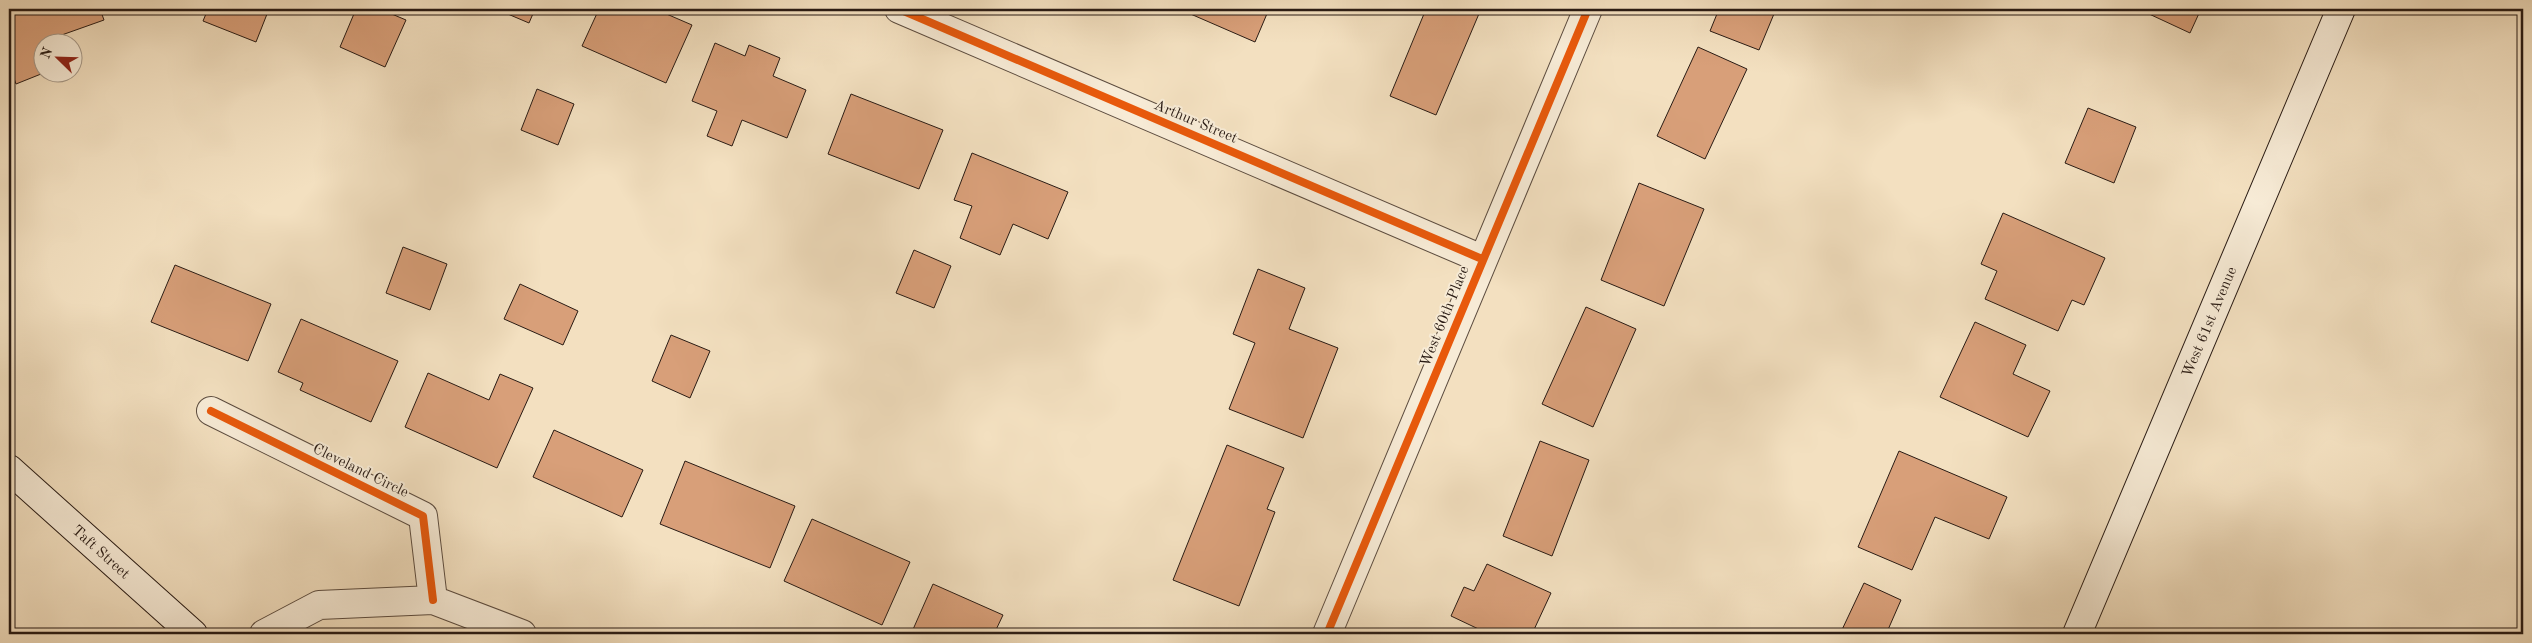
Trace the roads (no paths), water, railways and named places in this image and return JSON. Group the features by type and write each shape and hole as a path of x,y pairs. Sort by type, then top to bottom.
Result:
{"street":[{"name":"Arthur Street","path":"899,9 1482,259"},
{"name":"West 60th Place","path":"1328,634 1482,259 1588,9"},
{"name":"West 61st Avenue","path":"2077,634 2341,9"},
{"name":"Cleveland Circle","path":"211,411 423,516 433,600"},
{"name":"Taft Street","path":"9,469 193,634"},
{"path":"264,634 319,606 433,600 522,634"}]}
